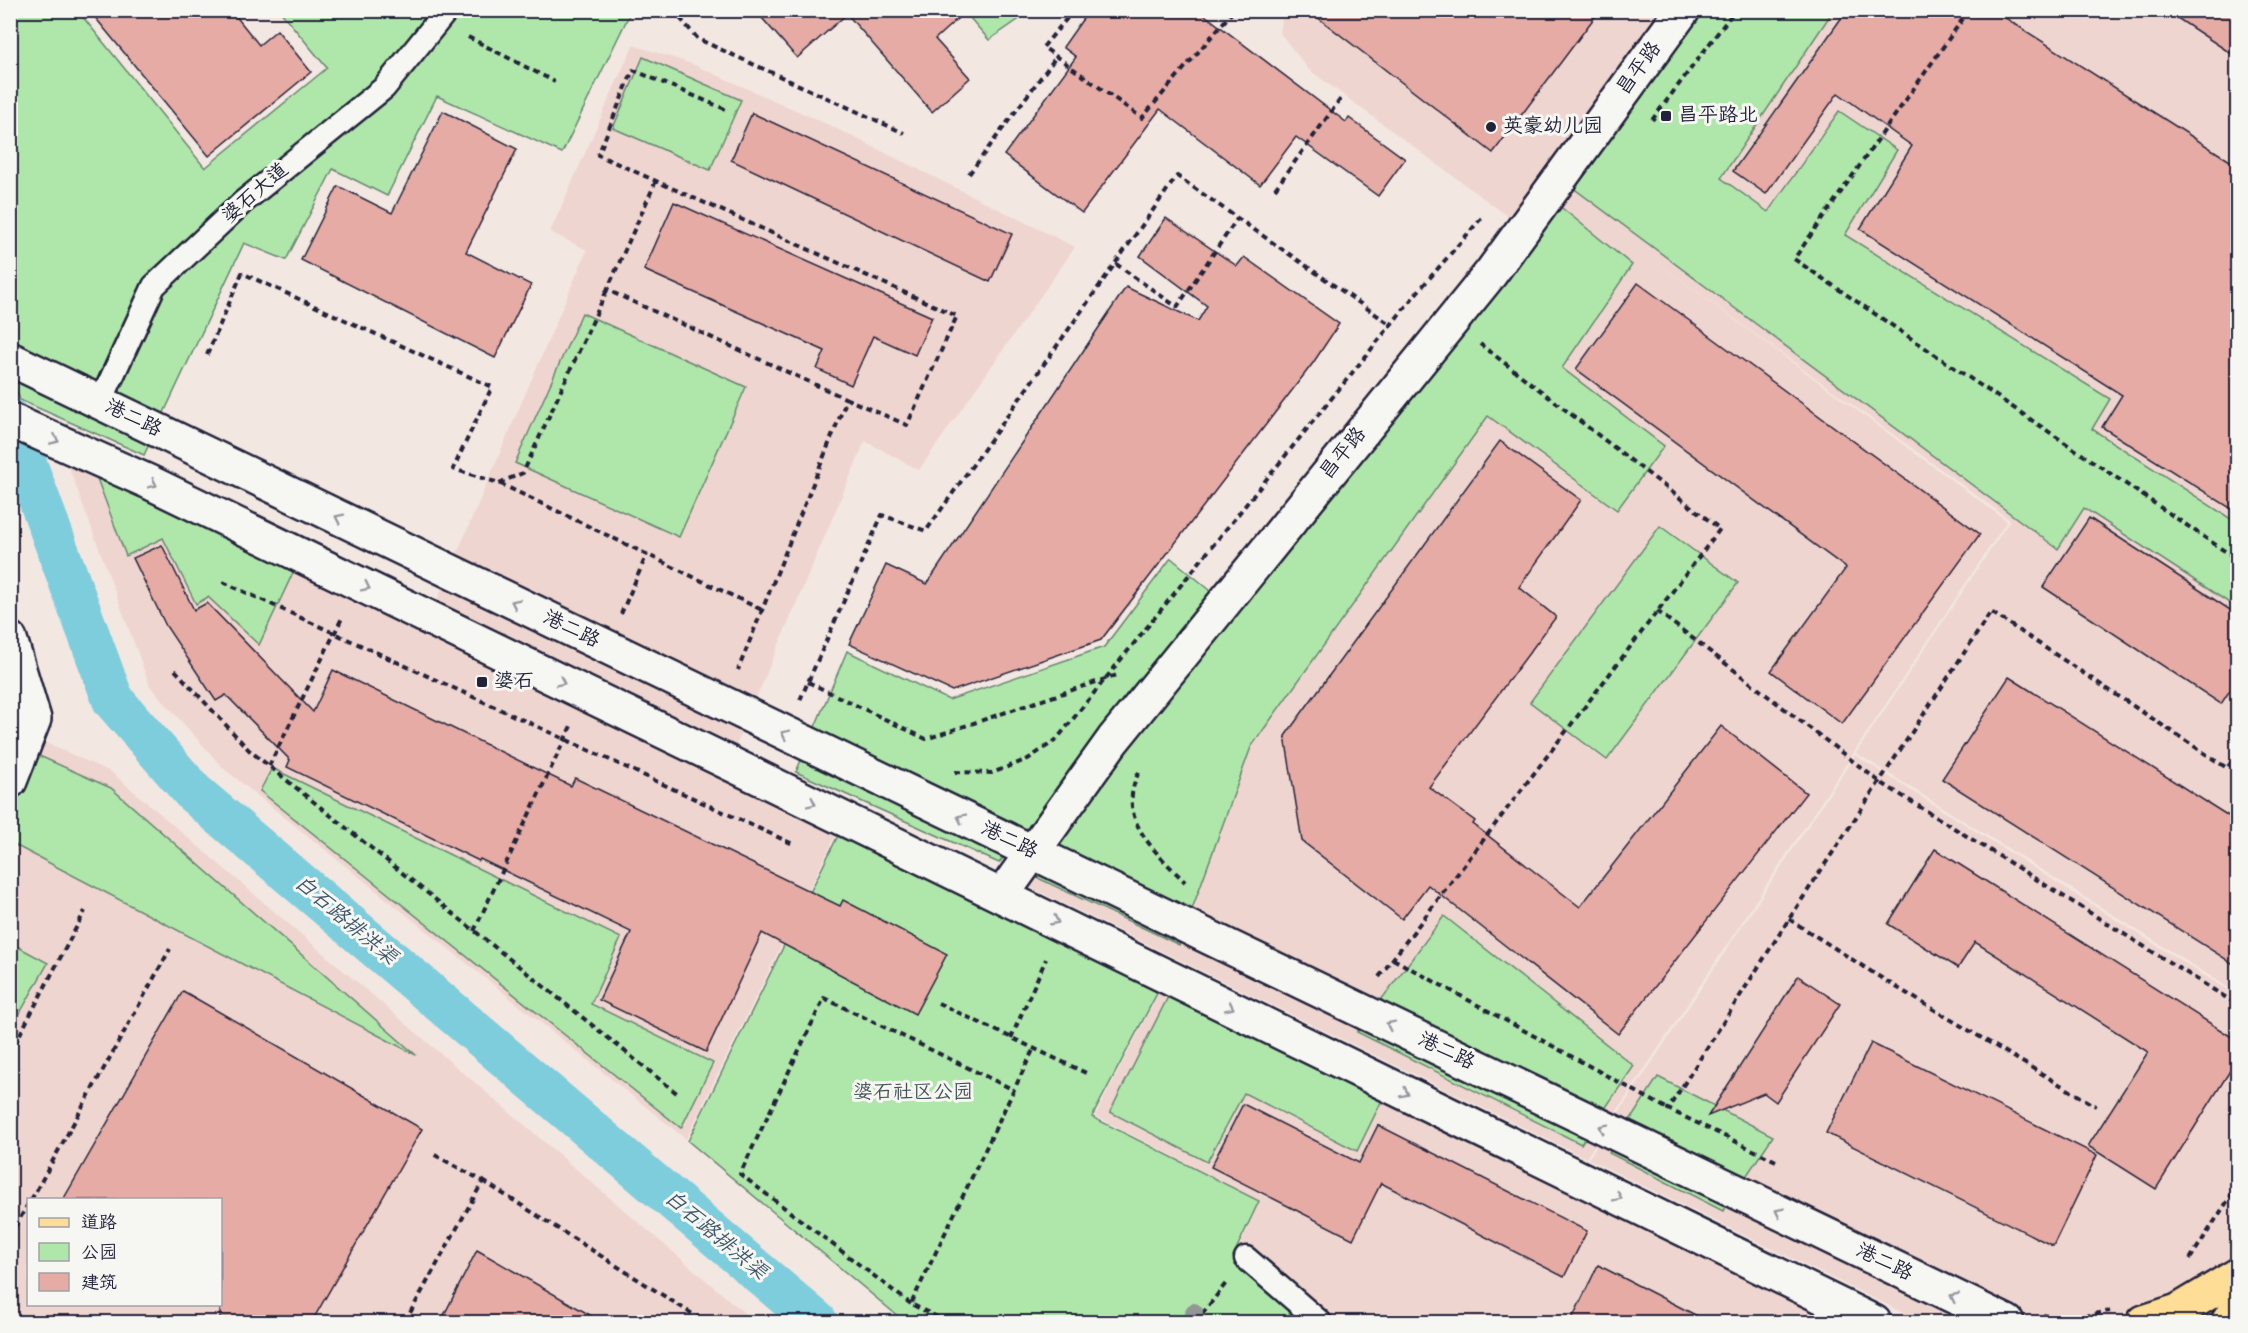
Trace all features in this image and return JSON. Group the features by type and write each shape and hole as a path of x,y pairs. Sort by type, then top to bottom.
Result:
{"main road":[{"path":"2130,1316 2178,1311 2238,1275"},
{"path":"2228,1323 2238,1307"}],"street":[{"name":"昌平路","path":"1002,895 1113,740 1491,273 1683,10"},
{"name":"港二路","path":"10,359 2007,1323"},
{"path":"10,420 100,459 1002,895 1874,1323"},
{"path":"10,639 34,719 10,781"}],"lane":[{"name":"婆石大道","path":"96,401 154,286 243,202 384,88 443,16"},
{"path":"1246,1258 1320,1323"}],"path":[{"path":"673,10 698,39 904,133"},
{"path":"1074,10 1043,47 1142,118 1234,10"},
{"path":"1969,10 1794,259 2238,560"},
{"path":"443,16 555,82"},
{"path":"969,174 1056,57"},
{"path":"607,290 907,425 957,316 598,155 633,70 725,109"},
{"path":"1275,189 1342,97"},
{"path":"785,734 882,515 926,531 1178,176 1390,325"},
{"path":"500,483 523,473 656,181"},
{"path":"953,772 992,773 1028,759 1056,740 1390,325 1491,207"},
{"path":"1116,264 1177,307 1238,219"},
{"path":"207,355 242,273 492,387 453,469 500,483 762,610"},
{"path":"1415,295 1720,529 1393,959 1668,1109 1776,1161"},
{"path":"724,704 847,399"},
{"path":"606,648 647,554"},
{"path":"223,582 795,845"},
{"path":"269,766 358,584"},
{"path":"1657,611 1880,782 2238,1005"},
{"path":"1668,1109 1789,919 1991,612 2227,768 2238,753"},
{"path":"174,670 249,750 678,1094"},
{"path":"808,682 927,739 1128,672"},
{"path":"474,931 585,694"},
{"path":"1144,764 1134,782 1132,799 1135,823 1152,849 1188,884"},
{"path":"10,1053 85,911"},
{"path":"1789,919 1886,981 2096,1106"},
{"path":"1011,1038 1062,925"},
{"path":"32,1198 170,949"},
{"path":"947,1323 911,1304 740,1174 825,998 1014,1090"},
{"path":"938,1003 1086,1073"},
{"path":"911,1304 1034,1048"},
{"path":"433,1155 483,1181 705,1323"},
{"path":"405,1323 483,1181"},
{"path":"2188,1262 2238,1185"},
{"path":"10,1236 27,1206"},
{"path":"1196,1323 1246,1258"},
{"path":"2040,1314 2048,1317 2130,1316"}],"shaded area":[{"name":"英豪幼儿园","path":"1283,11 1681,11 1521,226 1308,69 1280,33"},
{"path":"1686,11 2237,11 2237,993 1856,753 2010,520 1651,258 2007,521 1586,1158 1007,876"},
{"path":"633,45 692,64 829,125 1075,247 919,470 865,441 735,748 434,607 587,250 550,232"},
{"path":"60,443 849,808 686,1139 223,768 150,686"},
{"path":"30,736 111,772 755,1322 11,1322 10,788"},
{"path":"1855,755 2237,996 2237,1260 2196,1322 1922,1322 1588,1159"},
{"path":"1174,964 1908,1322 1310,1322 1235,1256 1260,1201 1095,1116"}],"green space":[{"path":"12,11 78,11 205,168 327,68 280,11 631,11 562,153 437,96 387,196 333,169 286,260 244,243 144,455 20,400 11,375"},
{"path":"964,11 1031,11 989,40"},
{"path":"1697,11 1833,11 1721,178 1768,212 1839,111 1897,150 1845,235 2110,399 2092,429 2237,523 2237,608 2084,508 2058,549 1568,184"},
{"path":"643,57 741,100 710,170 613,128"},
{"path":"1557,204 1632,265 1562,368 1664,446 1617,510 1488,416 1251,747 1179,945 1021,870"},
{"path":"582,313 746,387 679,537 515,463"},
{"path":"92,465 298,562 259,645 208,597 196,604 163,538 126,556"},
{"path":"1660,526 1738,583 1607,760 1530,702"},
{"path":"1171,558 1216,595 999,863 796,772 847,651 949,700 1104,647"},
{"path":"35,754 111,788 416,1055 11,843 10,819"},
{"path":"272,768 621,938 591,1004 713,1063 681,1128 260,791"},
{"name":"婆石社区公园","path":"851,809 1173,963 1092,1117 1259,1201 1233,1256 1308,1322 905,1322 688,1141"},
{"path":"1444,916 1634,1066 1581,1144 1357,1032"},
{"path":"11,943 48,963 11,1029"},
{"path":"1179,975 1392,1080 1357,1151 1244,1093 1207,1162 1110,1112"},
{"path":"1658,1077 1773,1136 1723,1211 1609,1153"}],"building":[{"path":"89,10 231,10 259,45 277,30 311,72 209,156"},
{"path":"755,10 967,10 935,39 970,78 932,112 847,14 797,58"},
{"path":"1089,10 1198,10 1346,122 1349,118 1405,159 1378,196 1296,137 1260,185 1160,109 1082,213 1004,155 1076,57 1063,47"},
{"path":"1308,10 1600,10 1493,153"},
{"path":"1847,10 1993,10 2238,166 2238,513 2102,427 2122,395 1860,229 1912,146 1838,93 1766,194 1733,171"},
{"path":"2165,10 2238,10 2238,58"},
{"path":"443,111 517,149 466,252 531,285 495,358 301,260 338,186 392,213"},
{"path":"752,113 1012,234 990,282 731,160"},
{"path":"674,202 932,317 915,355 873,336 851,385 817,369 825,351 644,270"},
{"path":"1166,218 1237,266 1244,257 1339,324 1313,363 1101,640 952,691 849,644 886,565 927,584 1126,287 1198,321 1207,306 1140,256"},
{"path":"1638,283 1980,534 1842,724 1771,671 1846,568 1576,369"},
{"path":"1500,441 1581,500 1519,587 1556,617 1429,787 1475,821 1473,824 1580,907 1721,726 1806,793 1618,1034 1428,885 1402,919 1302,841 1285,736"},
{"path":"2089,518 2238,615 2238,678 2221,704 2043,587"},
{"path":"162,545 194,610 207,603 313,712 333,670 571,786 575,778 840,906 843,900 947,954 915,1014 762,933 706,1052 599,1000 631,932 287,767 290,760 226,695 216,701 166,626 133,558"},
{"path":"2009,677 2238,822 2238,967 1942,779"},
{"path":"1935,849 2238,1041 2238,1058 2156,1189 2088,1146 2148,1052 1975,942 1958,968 1888,924"},
{"path":"1798,976 1840,1004 1776,1102 1764,1093 1708,1116"},
{"path":"183,991 422,1129 311,1323 220,1323 222,1198 64,1198"},
{"path":"1871,1043 2097,1155 2053,1246 1826,1133"},
{"path":"1243,1104 1359,1163 1378,1125 1587,1231 1564,1277 1381,1183 1353,1239 1211,1167"},
{"path":"477,1250 604,1323 440,1323"},
{"path":"1598,1265 1711,1323 1570,1323"}],"waterway":[{"name":"白石路排洪渠","path":"10,420 113,700 194,793 817,1322"}],"place":[{"name":"昌平路北","path":"1666,116"},
{"name":"英豪幼儿园","path":"1491,127"},
{"name":"婆石","path":"482,682"}]}
